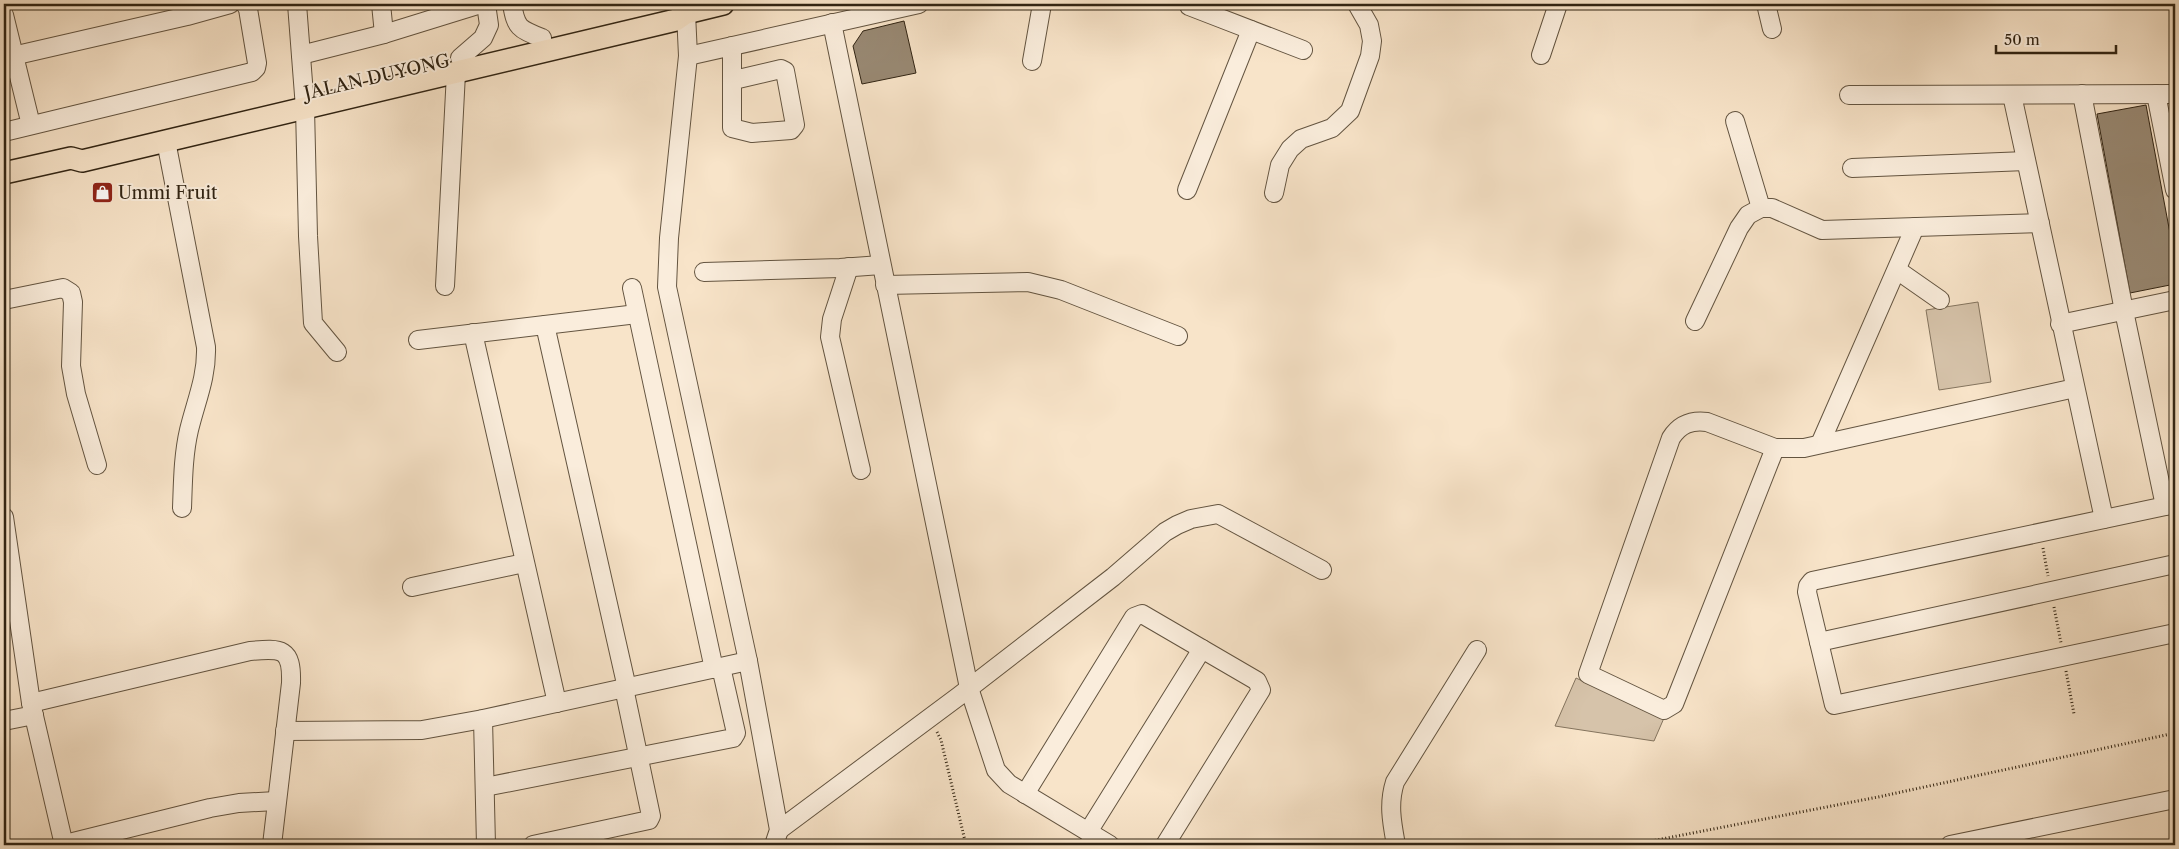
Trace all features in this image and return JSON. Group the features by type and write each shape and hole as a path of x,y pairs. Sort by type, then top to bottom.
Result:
{"main road":[{"name":"JALAN DUYONG","path":"72,158 81,147 305,101 458,65 676,20 686,13 723,4"},
{"name":"JALAN DUYONG","path":"458,65 542,38 675,7 686,13"},
{"name":"JALAN DUYONG","path":"4,173 72,158 82,161 166,141 305,101"}],"street":[{"path":"9,57 187,16 230,4"},
{"path":"4,132 252,72 257,63 248,9 245,4"},
{"path":"297,4 305,101 308,236 313,323 336,352"},
{"path":"381,4 384,34"},
{"path":"301,55 384,34 481,4"},
{"path":"445,286 458,65 483,38 489,25 486,4"},
{"path":"512,4 515,21 521,30 542,38"},
{"path":"688,56 919,4"},
{"path":"1032,61 1042,4"},
{"path":"1190,4 1190,6 1303,50"},
{"path":"1274,193 1280,165 1290,149 1301,139 1332,128 1350,111 1370,56 1372,41 1369,26 1357,4"},
{"path":"1541,55 1558,4"},
{"path":"1766,4 1772,30"},
{"path":"686,13 688,56 669,238 667,287 748,661 777,837 1113,577 1165,532 1191,519 1218,514 1322,570"},
{"path":"4,15 9,57 31,125"},
{"path":"832,23 964,692 996,770 1004,781 1110,845"},
{"path":"1187,190 1252,30"},
{"path":"732,46 734,80 732,128 752,133 790,130 795,125 784,71 781,69 734,80"},
{"path":"2012,94 2060,324 2104,519"},
{"path":"2082,94 2124,311 2170,505 1812,581 1808,586 1807,592 1834,705 2175,633"},
{"path":"2156,94 2175,190"},
{"path":"1849,95 2175,94"},
{"path":"1735,121 1761,208"},
{"path":"166,141 206,347 205,377 189,431 186,449 182,508"},
{"path":"1852,168 2026,160"},
{"path":"1695,321 1739,228 1748,216 1761,208 1772,208 1822,230 2040,223"},
{"path":"1820,444 1915,227"},
{"path":"704,272 881,265"},
{"path":"850,267 832,319 830,337 860,470"},
{"path":"1897,270 1940,300"},
{"path":"885,285 1028,282 1061,290 1178,336"},
{"path":"4,300 63,288 71,293 73,302 71,366 76,394 97,465"},
{"path":"485,787 736,736 717,668 632,288"},
{"path":"2060,324 2175,300"},
{"path":"418,340 637,314"},
{"path":"533,845 649,820 651,816 626,688 545,325"},
{"path":"473,333 557,703"},
{"path":"1775,448 1674,704 1664,710 1588,674 1671,438 1677,429 1696,420 1707,422 1775,448 1789,449 1820,444 2075,388"},
{"path":"4,517 33,709 63,845 210,808 240,803 276,801"},
{"path":"412,587 524,563"},
{"path":"1819,642 2175,564"},
{"path":"1025,794 1134,617 1142,614 1257,681 1261,685 1262,690 1165,845"},
{"path":"4,721 33,709 250,650 268,649 282,651 289,657 292,666 272,845"},
{"path":"1088,832 1202,649"},
{"path":"1396,845 1390,808 1395,782 1477,650"},
{"path":"285,731 422,730 483,720 748,661"},
{"path":"483,720 486,845"},
{"path":"1950,845 1986,842 2175,798"}],"path":[{"path":"2063,657 2074,714"},
{"path":"936,713 966,845"},
{"path":"1631,845 1878,797 2175,733"}],"shaded area":[{"path":"1978,302 1991,382 1939,390 1926,310"},
{"path":"1576,678 1664,718 1654,741 1555,726"}],"building":[{"path":"904,21 916,73 862,84 853,46 863,31"},
{"path":"2146,105 2175,260 2175,284 2130,293 2097,114"}],"place":[{"name":"Ummi Fruit","path":"102,193"}]}
